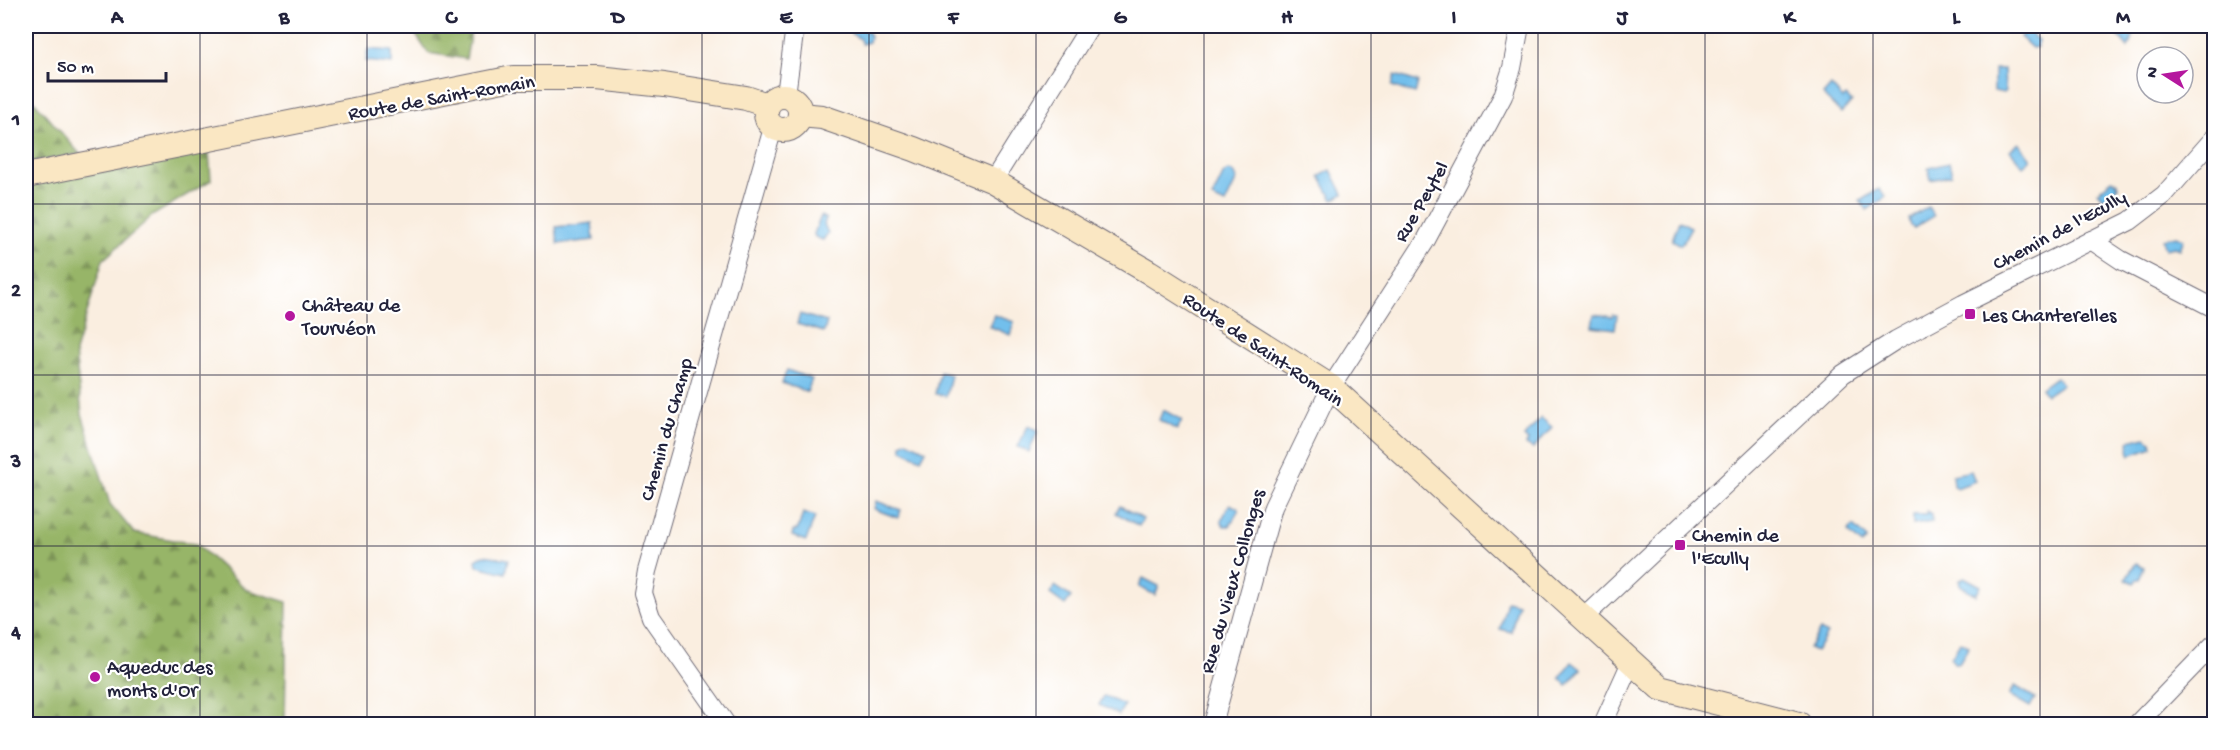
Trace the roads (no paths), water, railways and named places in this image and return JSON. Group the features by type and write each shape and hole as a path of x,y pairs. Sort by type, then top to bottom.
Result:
{"main road":[{"name":"Route de Saint-Romain","path":"26,176 513,78 597,78 676,87 746,98 775,109 797,102 800,115 822,117 993,181 1149,272 1331,387 1660,688 1799,724"}],"street":[{"name":"Chemin du Champ","path":"726,724 651,616 643,593 647,571 775,109 795,26"},
{"path":"993,181 1090,26"},
{"name":"Rue Peytel","path":"1331,387 1426,240 1503,96 1512,68 1520,26"},
{"name":"Chemin de l'Ecully","path":"1582,618 1843,374 1896,340 2130,221 2164,195 2214,138"},
{"path":"2091,240 2121,260 2214,308"},
{"name":"Rue du Vieux Collonges","path":"1213,724 1273,507 1331,387"},
{"path":"2137,724 2214,644"},
{"path":"1603,724 1631,663"}],"water":[{"path":"854,27 868,31 869,42 862,44 859,38 852,34 851,30"},
{"path":"2126,27 2132,27 2135,31 2128,48 2118,36"},
{"path":"2026,30 2038,40 2037,47 2032,48 2020,37"},
{"path":"368,49 392,51 392,64 366,61"},
{"path":"1994,69 2004,69 2005,91 2003,93 1994,91"},
{"path":"1395,75 1418,82 1415,94 1392,86"},
{"path":"1831,86 1843,99 1846,96 1852,102 1841,113 1823,95"},
{"path":"2019,143 2031,159 2023,166 2010,150"},
{"path":"1949,163 1952,175 1931,180 1928,168"},
{"path":"1331,170 1343,194 1333,200 1320,176"},
{"path":"1229,171 1234,173 1237,179 1225,204 1212,198 1224,173"},
{"path":"2112,180 2117,182 2118,187 2103,199 2097,192"},
{"path":"1879,189 1886,197 1867,210 1860,201"},
{"path":"1928,207 1934,216 1914,228 1911,226 1909,219"},
{"path":"821,216 826,219 824,224 828,233 823,240 815,237 814,234"},
{"path":"1679,221 1691,227 1681,245 1672,240"},
{"path":"592,223 594,240 558,244 556,227"},
{"path":"2176,236 2184,239 2180,249 2175,247 2165,249 2162,239"},
{"path":"800,314 827,322 824,332 797,324"},
{"path":"1594,314 1612,317 1617,315 1615,329 1592,326"},
{"path":"994,315 1014,322 1010,335 989,326"},
{"path":"787,370 812,379 807,392 782,383"},
{"path":"940,372 951,375 946,396 935,394"},
{"path":"2056,377 2062,384 2046,395 2041,388"},
{"path":"1163,410 1182,420 1177,430 1159,420"},
{"path":"1541,418 1552,427 1533,449 1526,445 1528,441 1524,437"},
{"path":"1028,426 1038,430 1029,452 1018,447"},
{"path":"2146,437 2151,441 2152,447 2130,455 2128,441"},
{"path":"907,441 926,450 921,459 902,450 902,444"},
{"path":"1971,471 1975,481 1957,488 1953,486 1952,475"},
{"path":"876,501 901,510 898,518 874,509"},
{"path":"1230,504 1239,509 1230,526 1224,526 1221,521"},
{"path":"1120,506 1143,519 1139,526 1116,513"},
{"path":"1927,511 1932,514 1932,522 1913,525 1913,515 1927,515"},
{"path":"803,513 815,517 806,541 792,536 793,531 798,529"},
{"path":"1853,526 1867,539 1862,545 1848,532"},
{"path":"484,555 509,559 506,573 477,566 476,560"},
{"path":"2136,563 2144,567 2139,580 2137,579 2134,583 2126,579"},
{"path":"1964,577 1981,586 1976,595 1960,585 1959,580"},
{"path":"1143,578 1159,586 1155,595 1139,587"},
{"path":"1055,586 1071,597 1065,605 1050,594"},
{"path":"1507,601 1518,604 1511,632 1500,629"},
{"path":"1820,630 1827,634 1816,652 1809,648"},
{"path":"1960,642 1969,646 1959,663 1954,663 1951,658"},
{"path":"1572,662 1581,669 1567,685 1560,678"},
{"path":"2015,686 2035,698 2030,707 2009,695"},
{"path":"1104,696 1124,705 1119,715 1099,705"}],"place":[{"name":"Les Chanterelles","path":"1970,314"},
{"name":"Château de Tourvéon","path":"290,316"},
{"name":"Chemin de l'Ecully","path":"1680,545"},
{"name":"Aqueduc des monts d'Or","path":"95,677"}]}
